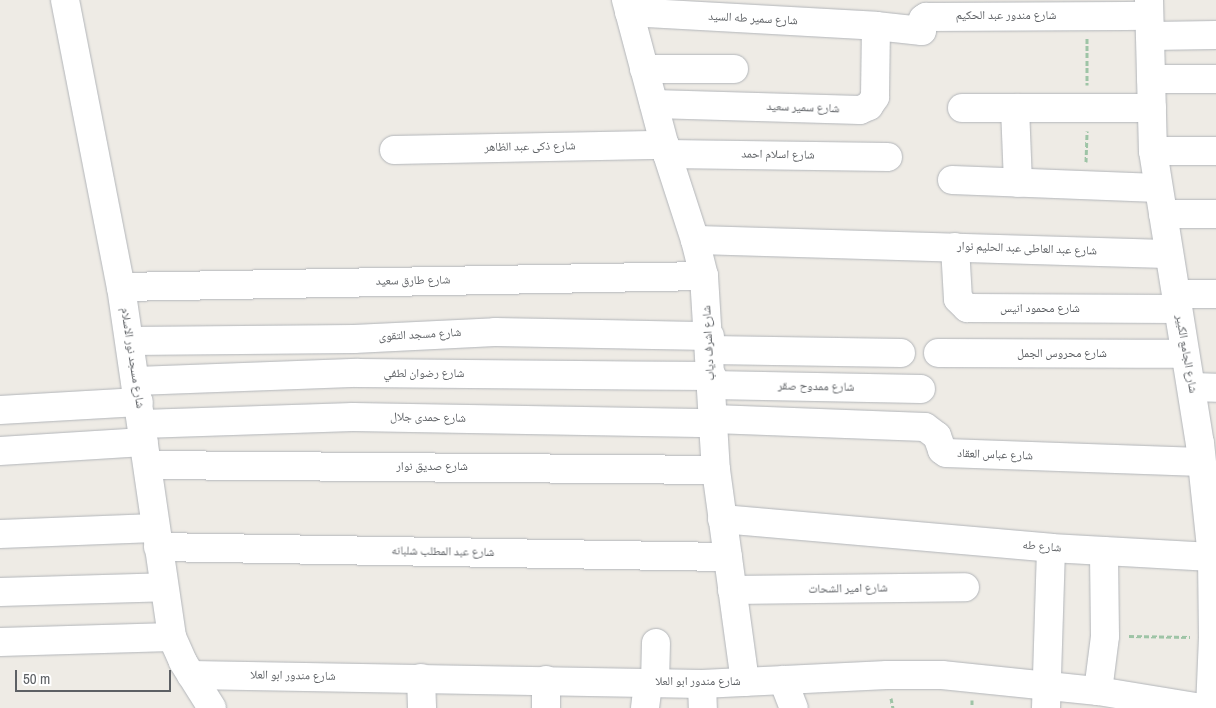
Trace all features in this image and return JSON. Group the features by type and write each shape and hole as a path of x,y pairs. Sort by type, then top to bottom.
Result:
{"street":[{"name":"شارع مسجد نور الاسلام","path":"65,0 121,287 172,637 191,675 212,708"},
{"name":"شارع سمير طه السيد","path":"628,6 876,26"},
{"name":"شارع اشرف دياب","path":"628,6 666,149 695,240 704,276 711,362 716,470 745,682"},
{"name":"شارع مندور عبد الحكيم","path":"876,26 922,31 923,19 926,17 1150,17 1216,35"},
{"name":"شارع الجامع الكبير","path":"1150,17 1153,151 1160,201 1185,354 1204,388 1206,450 1212,507 1214,664 1210,708"},
{"name":"شارع سمير سعيد","path":"654,104 860,110 869,106 875,97 876,26"},
{"path":"644,69 734,69"},
{"path":"1151,79 1216,79"},
{"path":"962,108 1152,108"},
{"path":"1015,108 1018,183"},
{"name":"شارع ذكى عبد الظاهر","path":"394,150 666,149"},
{"name":"شارع اسلام احمد","path":"666,149 888,157"},
{"path":"1153,151 1216,151"},
{"path":"952,180 1086,185 1216,214"},
{"name":"شارع عبد العاطى عبد الحليم نوار","path":"695,240 1169,254"},
{"name":"شارع محمود انيس","path":"955,247 958,299 967,308 1177,301 1216,294"},
{"name":"شارع طارق سعيد","path":"121,287 704,276"},
{"name":"شارع مسجد التقوى","path":"130,341 354,339 495,332 711,362"},
{"path":"353,417 358,373 354,339"},
{"path":"711,362 901,353"},
{"name":"شارع محروس الجمل","path":"938,353 1185,354"},
{"name":"شارع رضوان لطفي","path":"142,423 358,373 711,362"},
{"name":"شارع ممدوح صقر","path":"711,362 921,390"},
{"path":"0,410 142,423"},
{"name":"شارع حمدى جلال","path":"142,423 353,417 714,421"},
{"name":"شارع عباس العقاد","path":"714,421 925,427 937,436 942,450 946,453 1206,450"},
{"path":"0,451 142,423"},
{"name":"شارع صديق نوار","path":"142,423 716,470"},
{"name":"شارع طه","path":"722,519 1051,548 1212,557"},
{"name":"شارع عبد المطلب شلبانه","path":"0,534 728,557"},
{"path":"1047,697 1051,548"},
{"path":"1098,691 1105,636 1104,552"},
{"path":"0,592 164,587"},
{"name":"شارع امير الشحات","path":"732,590 965,587"},
{"path":"0,642 172,637"},
{"path":"650,691 656,643"},
{"name":"شارع مندور ابو العلا","path":"191,675 546,680 703,696 745,682 887,675 942,675 1047,697 1098,691 1202,708"},
{"path":"421,678 422,708"},
{"path":"546,680 546,708"},
{"path":"783,680 794,708"}],"path":[{"path":"1086,16 1088,108 1086,185"},
{"path":"1105,636 1213,637"}]}
